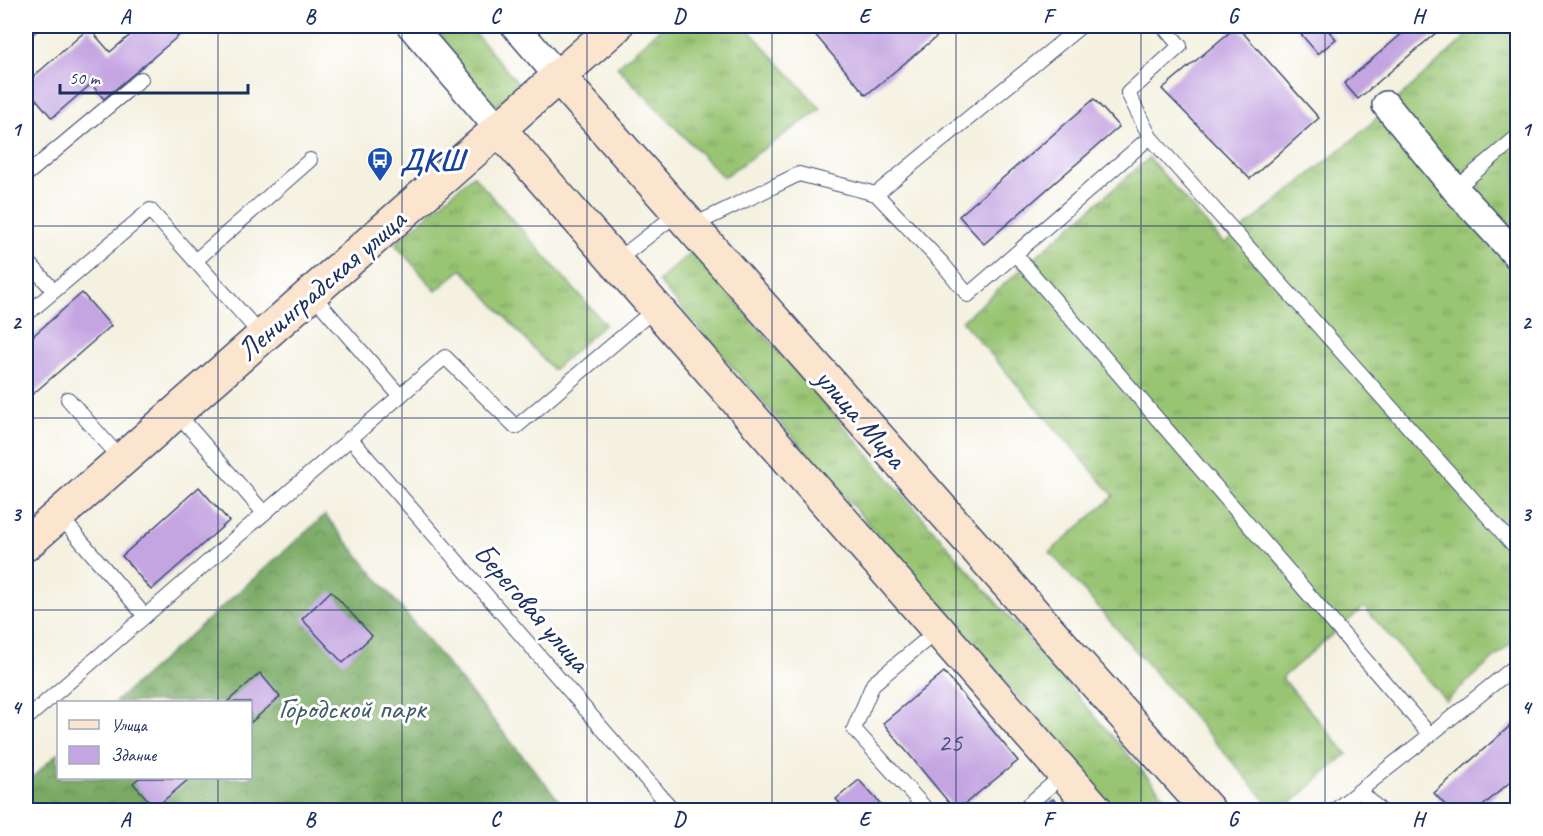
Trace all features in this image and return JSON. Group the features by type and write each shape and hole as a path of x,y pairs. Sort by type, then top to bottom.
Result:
{"main road":[{"name":"Ленинградская улица","path":"26,544 616,26"},
{"name":"улица Мира","path":"558,76 1208,810"},
{"path":"499,129 1096,810"}],"street":[{"path":"411,26 499,129"},
{"name":"улица Мира","path":"515,26 558,76"},
{"path":"1386,105 1455,189 1518,257"}],"lane":[{"path":"26,31 31,26"},
{"path":"876,194 1081,26"},
{"path":"1163,26 1180,46 1128,93 1150,137 1518,550"},
{"path":"26,176 141,79"},
{"path":"1455,189 1518,136"},
{"path":"615,262 686,219 799,174 876,194 942,263 968,295 1150,137"},
{"path":"195,261 310,160"},
{"path":"26,315 150,210 262,336"},
{"path":"1016,255 1430,735"},
{"path":"26,259 54,291"},
{"path":"311,293 400,396"},
{"path":"26,719 446,357 516,427 656,308"},
{"path":"68,399 122,460"},
{"path":"176,412 264,513"},
{"name":"Береговая улица","path":"350,438 673,810"},
{"path":"59,515 145,616"},
{"path":"927,810 854,729 873,684 938,630"},
{"path":"1335,810 1518,664"},
{"path":"1022,810 1064,774"},
{"path":"1360,791 1380,810"},
{"path":"1513,810 1518,807"}],"green space":[{"path":"420,26 469,26 520,86 491,109"},
{"path":"663,26 745,26 821,109 723,177 617,67"},
{"path":"1478,26 1517,26 1517,638 1446,701 1364,607 1282,678 1347,754 1283,810 1274,810 1050,552 1114,496 962,321 1149,158 1224,244 1357,136"},
{"path":"473,175 605,324 553,370 462,269 436,291 395,244"},
{"path":"692,251 1176,810 1116,810 658,281"},
{"name":"Городской парк","path":"325,515 567,810 26,810 26,783 57,754 57,779 252,779 252,701 116,701"}],"building":[{"path":"141,26 190,26 104,99 91,84 52,118 26,87 26,83 89,28 110,52"},
{"path":"808,26 933,26 940,34 866,95"},
{"path":"1237,26 1319,118 1250,179 1162,89"},
{"path":"1294,26 1324,26 1336,39 1318,54"},
{"path":"1411,26 1444,26 1358,99 1344,83"},
{"path":"1094,99 1119,127 984,244 959,216"},
{"path":"82,293 111,326 33,394 26,385 26,342"},
{"path":"199,487 229,521 151,590 122,556"},
{"path":"331,591 372,636 343,663 302,619"},
{"path":"944,672 1018,761 957,810 883,723"},
{"path":"260,673 280,697 252,721 252,701 228,701"},
{"path":"1518,719 1518,775 1478,810 1450,810 1434,793"},
{"path":"138,779 189,779 155,808 133,783"},
{"path":"859,780 886,810 846,810 836,799"},
{"path":"1053,799 1063,810 1040,810"},
{"path":"265,805 275,805 285,810 249,810"}],"place":[{"name":"ДКШ","path":"380,183"}]}
